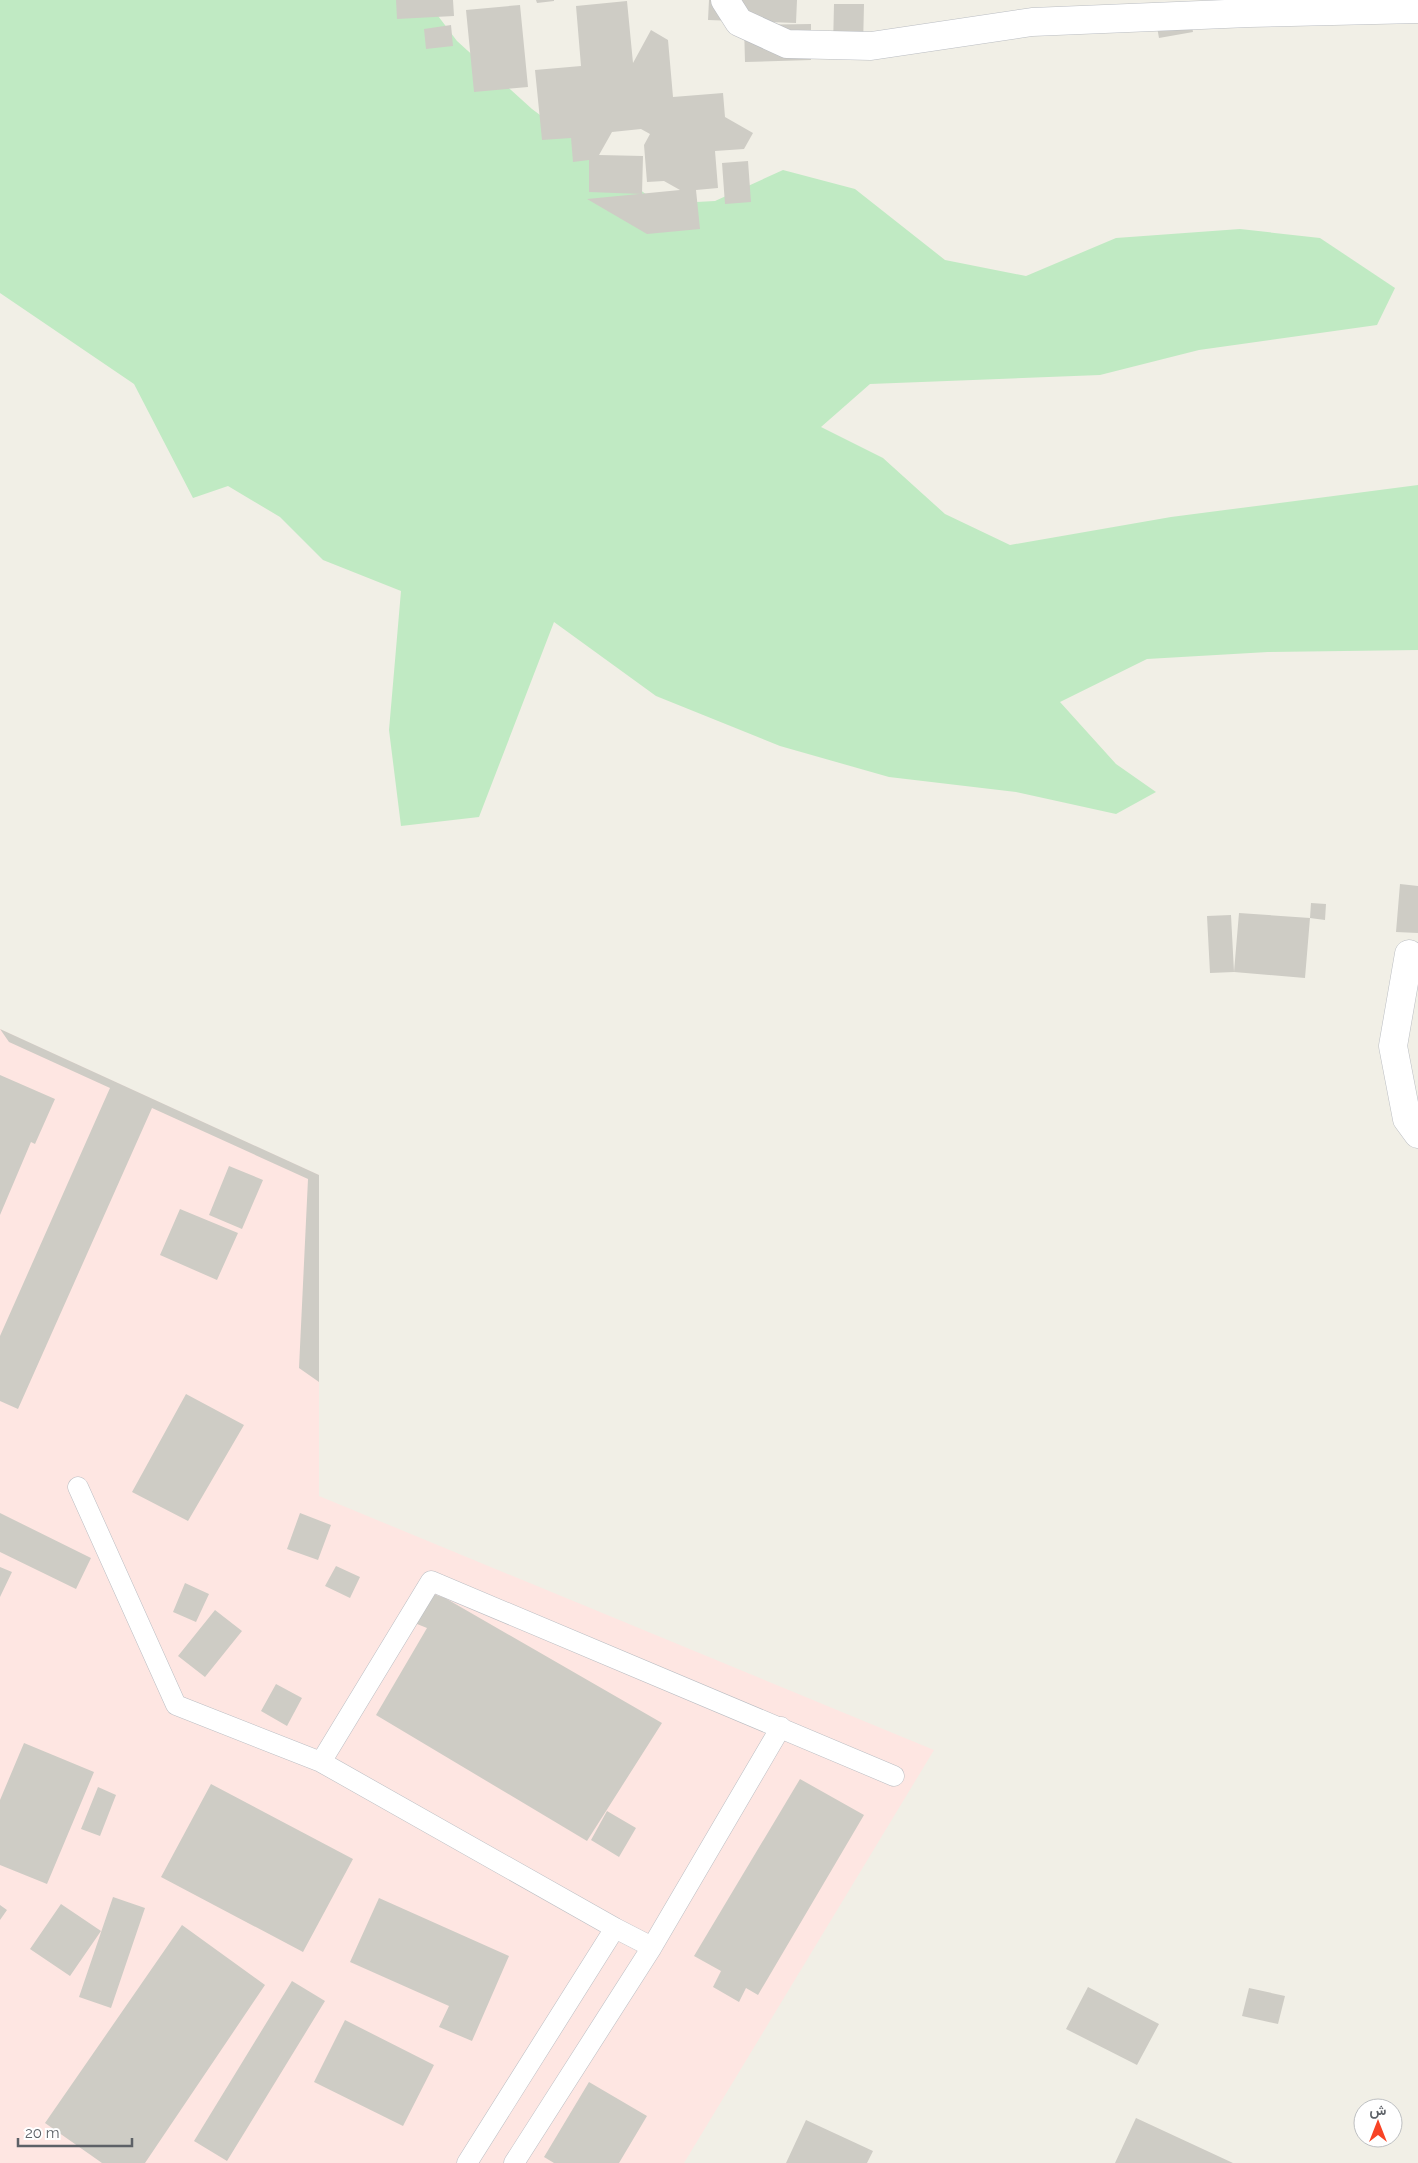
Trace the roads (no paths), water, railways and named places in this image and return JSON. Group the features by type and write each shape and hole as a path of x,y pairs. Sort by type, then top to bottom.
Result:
{"street":[{"path":"725,0 739,22 787,44 870,46 1032,22 1249,13 1418,9"},
{"path":"1409,954 1393,1046 1407,1119 1418,1134"}],"lane":[{"path":"78,1487 176,1705 321,1762 652,1947"},
{"path":"321,1762 431,1581 894,1776"},
{"path":"514,2163 652,1947 781,1728"},
{"path":"467,2163 615,1928"}]}
